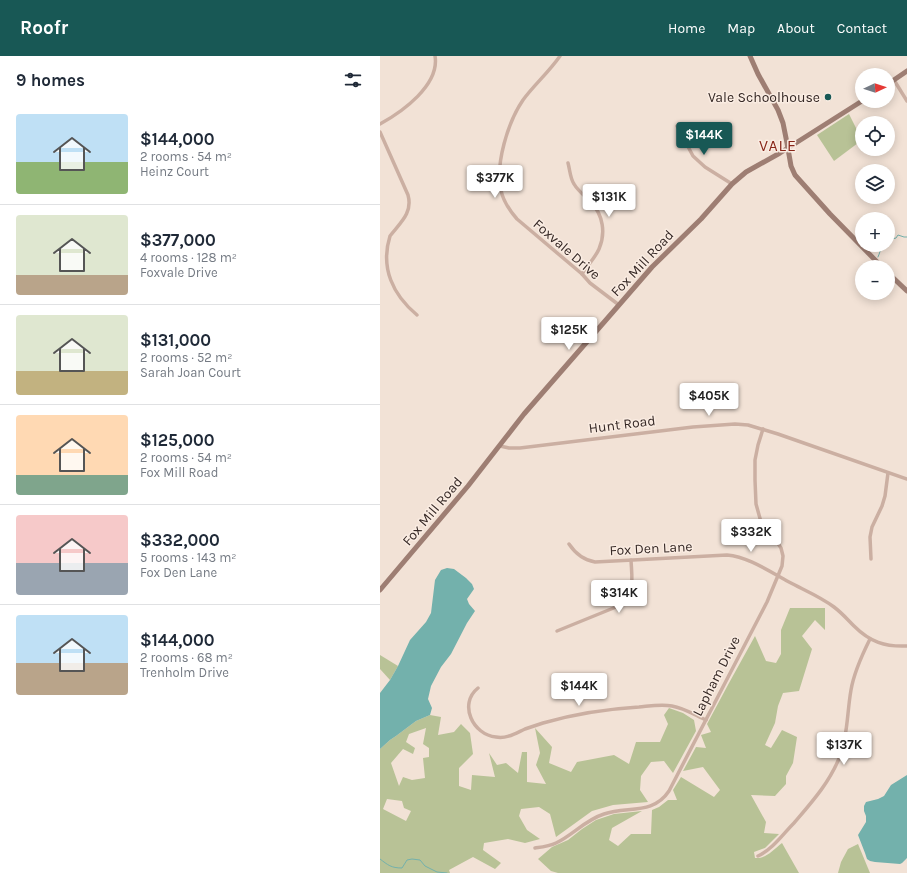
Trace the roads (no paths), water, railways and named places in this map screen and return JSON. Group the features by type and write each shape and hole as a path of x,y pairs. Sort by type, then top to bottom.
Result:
{"main road":[{"path":"750,56 778,110 783,123 789,148 791,166 795,175 830,214 875,260"},
{"path":"895,79 907,71"},
{"name":"Fox Mill Road","path":"380,590 448,511 524,414 652,267 701,219 732,184 746,172 789,148 855,106"},
{"path":"895,279 907,290"}],"street":[{"path":"380,124 408,105 426,86 434,72 436,64 435,56"},
{"name":"Foxvale Drive","path":"560,56 523,101 515,114 507,135 500,163 499,180 501,190 504,200 516,220 582,274 590,283 620,304"},
{"path":"895,82 907,101"},
{"path":"677,126 693,156 705,167 732,184"},
{"path":"380,132 408,195 409,203 407,213 390,236 383,250"},
{"path":"568,163 571,177 575,186 598,211 603,229 602,242 599,250 582,274"},
{"path":"388,285 417,315"},
{"name":"Hunt Road","path":"500,446 520,448 726,424 744,424 763,429 907,479"},
{"name":"Lapham Drive","path":"535,848 556,843 588,821 603,814 618,810 645,807 658,803 668,791 767,602 782,566 783,560 781,548 761,522 756,504 754,460 763,429"},
{"path":"872,558 870,534 885,496 888,473"},
{"name":"Fox Den Lane","path":"569,544 575,552 591,562 734,555 746,559 833,606 862,634 870,639 891,646 907,646"},
{"path":"557,631 616,607 624,601 629,596 632,586 631,560"},
{"path":"758,856 766,852 809,806 823,788 834,770 846,737 852,686 860,659 870,639"},
{"path":"478,688 473,692 470,699 469,709 471,718 478,729 496,738 506,737 531,727 581,714 630,707 659,705 674,706 706,720"}],"water":[{"path":"447,568 454,569 472,584 474,589 467,599 475,611 431,686 428,699 432,708 430,715 416,721 380,749 380,693 398,666 410,640 426,622 431,613 435,580 441,570"},
{"path":"907,775 907,858 900,864 870,861 867,859 858,835 866,822 864,806 866,802 884,796 891,785"}],"waterway":[{"path":"895,238 898,235 907,237"},
{"path":"878,257 880,252"},
{"path":"380,859 390,866 402,868 407,860 420,860 425,866 437,872 447,873"}],"place":[{"name":"Vale Schoolhouse","path":"828,97"}],"district":[{"name":"VALE","path":"778,145"}]}
